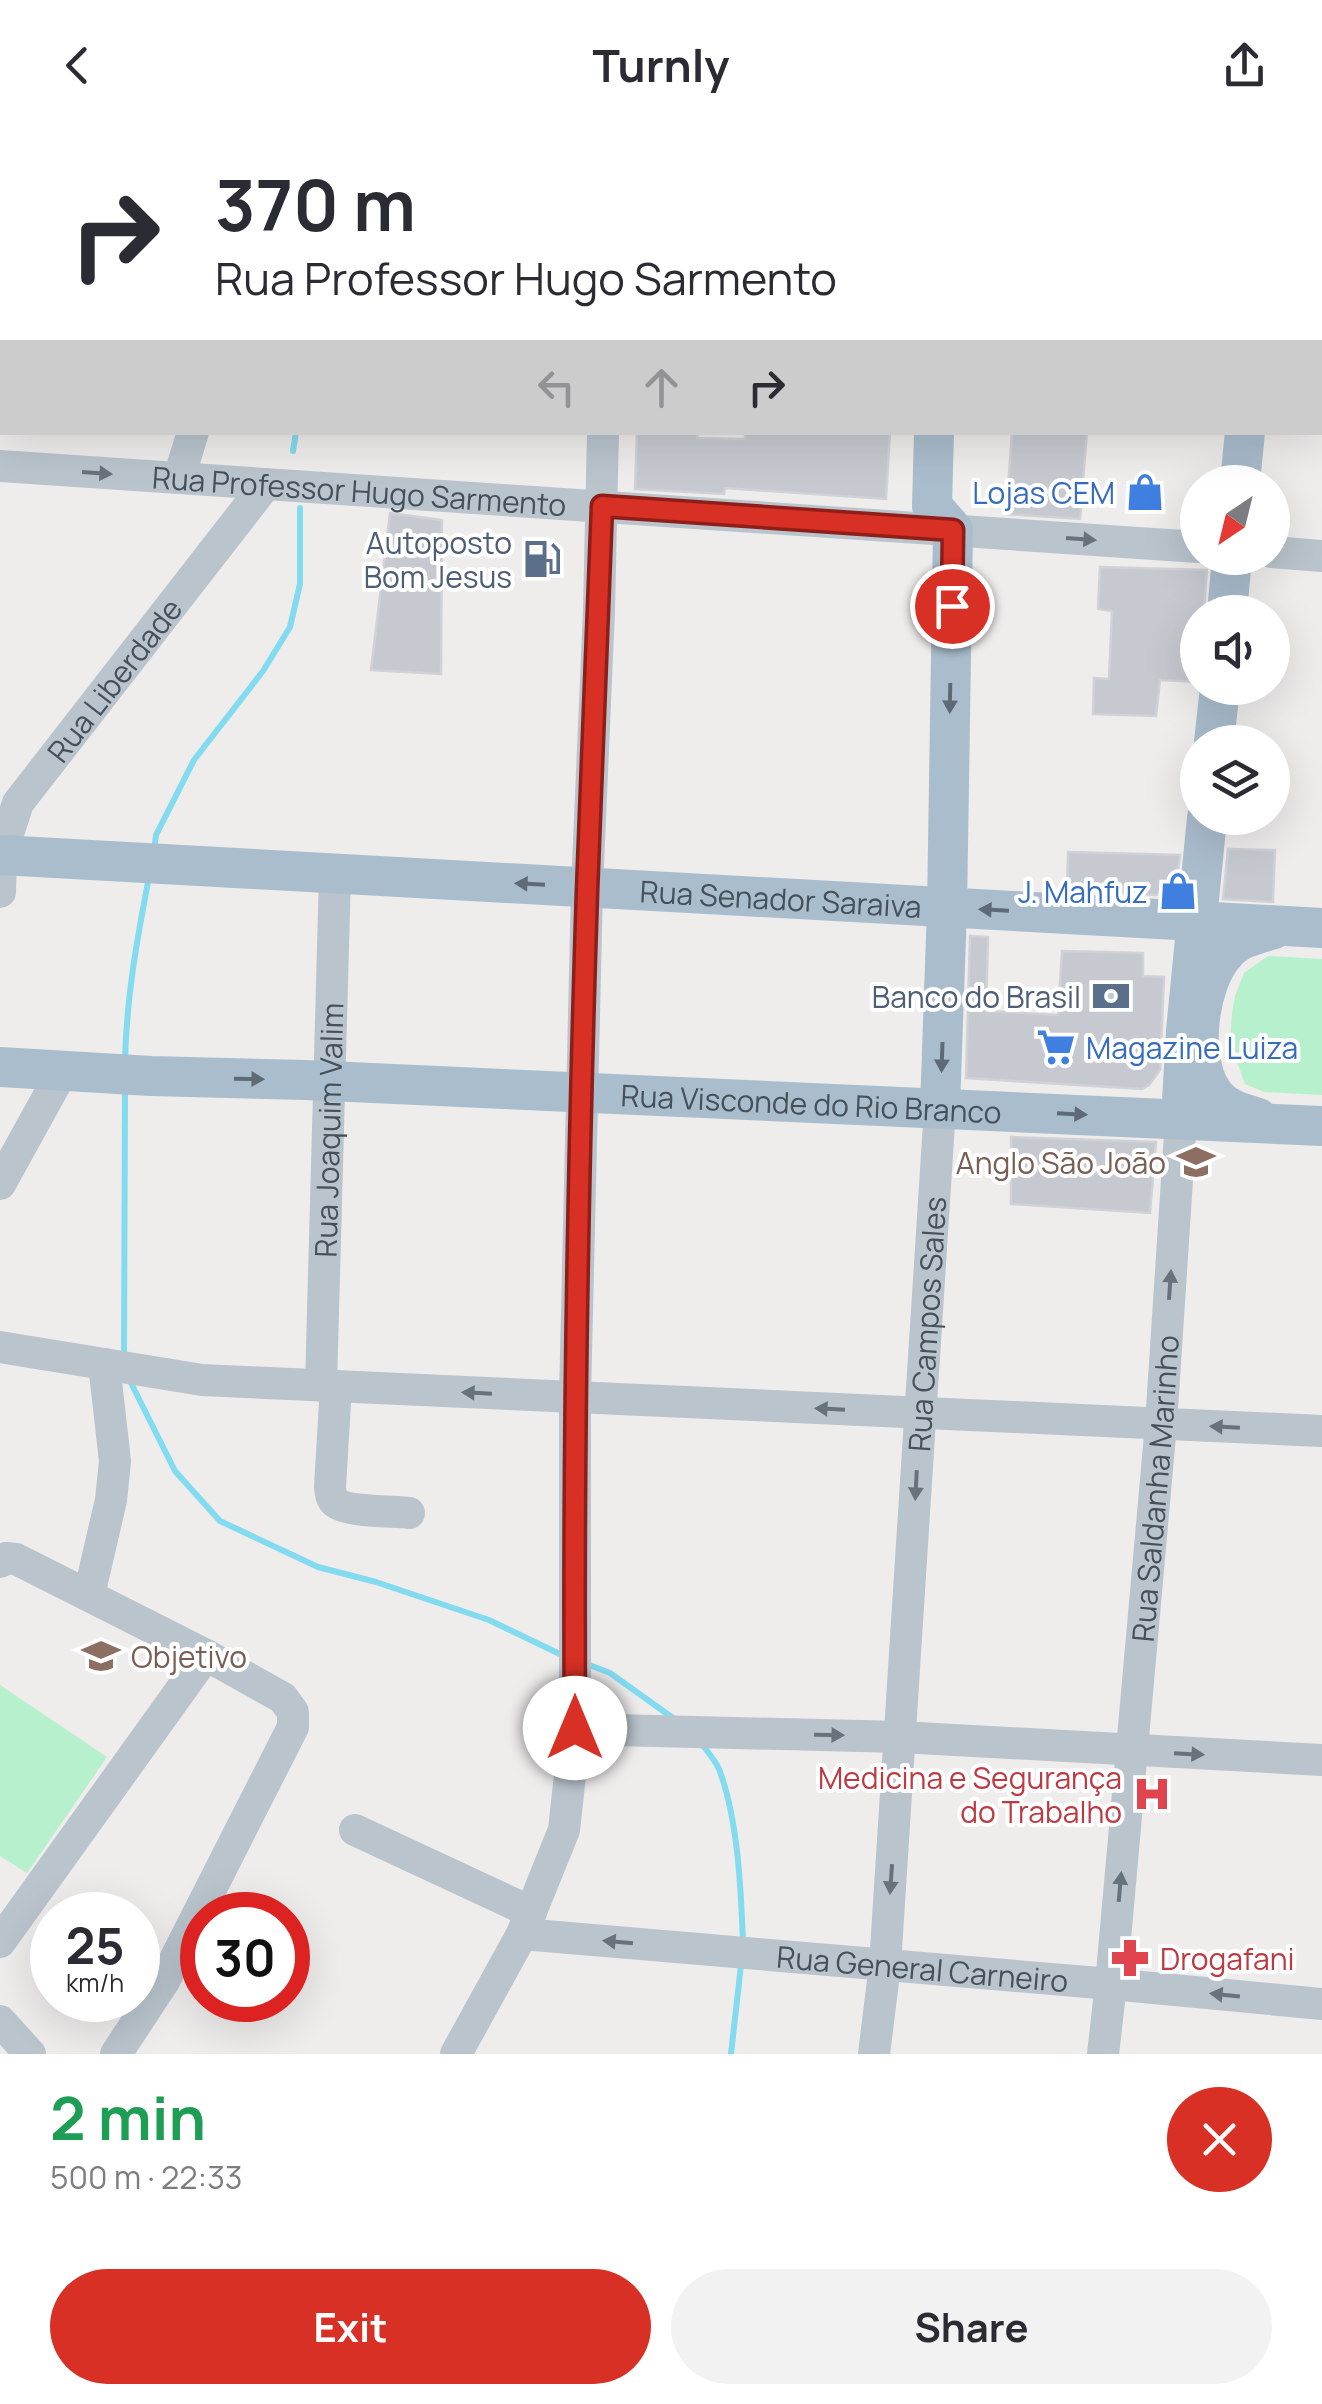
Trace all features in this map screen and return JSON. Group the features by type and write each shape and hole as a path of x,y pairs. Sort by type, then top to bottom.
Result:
{"main road":[{"path":"934,435 932,506 953,530"},
{"path":"1242,465 1245,435"},
{"name":"Rua Campos Sales","path":"940,1108 953,530"},
{"name":"Rua Saldanha Marinho","path":"1181,1120 1205,835"},
{"name":"Rua Senador Saraiva","path":"0,867 148,864 1302,928"},
{"path":"1276,1124 1231,1110 1215,1096 1200,1060 1200,1022 1209,979 1226,950 1250,936 1302,928"},
{"name":"Rua Visconde do Rio Branco","path":"0,1067 1322,1126"}],"street":[{"path":"178,478 192,435"},
{"path":"456,2054 527,1923 564,1830 575,1728 575,1397 603,435"},
{"name":"Rua Professor Hugo Sarmento","path":"0,466 1180,546"},
{"name":"Rua Liberdade","path":"0,867 18,803 266,484"},
{"path":"1290,553 1322,556"},
{"name":"Rua Joaquim Valim","path":"335,874 328,1081 330,1486 337,1504 409,1513"},
{"path":"0,1184 79,1072"},
{"name":"Rua Campos Sales","path":"874,2054 900,1736 940,1108"},
{"name":"Rua Saldanha Marinho","path":"1102,2054 1161,1424 1181,1120"},
{"path":"0,1347 202,1380 1322,1431"},
{"path":"88,1595 110,1500 119,1367"},
{"path":"0,1562 16,1559 206,1655 283,1698 294,1712 293,1727 164,1981 116,2054"},
{"path":"0,1942 206,1655"},
{"path":"575,1728 900,1736 1322,1760"},
{"path":"355,1830 527,1923"},
{"name":"Rua General Carneiro","path":"527,1923 713,1950 1322,2004"},
{"path":"0,2021 30,2054"}],"green space":[{"path":"1268,956 1322,959 1322,1095 1264,1092 1245,1084 1230,1042 1235,996 1244,973"},
{"path":"0,1685 107,1757 27,1873 0,1856"}],"building":[{"path":"637,435 745,439 745,435 890,435 886,499 725,488 724,494 635,489"},
{"path":"1012,435 1087,435 1080,519 1006,514"},
{"path":"390,513 442,520 441,674 371,670"},
{"path":"1100,567 1180,569 1180,575 1207,575 1205,595 1180,595 1180,681 1160,680 1156,716 1093,714 1094,678 1109,679 1112,611 1098,609"},
{"path":"1228,849 1275,850 1273,902 1223,899"},
{"path":"1068,852 1180,855 1175,896 1067,890"},
{"name":"Magazine Luiza","path":"970,936 988,937 986,1011 1058,1015 1062,951 1143,953 1143,976 1164,977 1160,1070 1149,1085 1142,1089 966,1078"},
{"path":"1011,1137 1156,1142 1150,1213 1011,1204"}],"waterway":[{"path":"293,451 296,435"},
{"path":"154,850 156,835 194,760 263,671 290,627 300,584 300,508"},
{"path":"125,1063 136,946 149,877"},
{"path":"124,1358 125,1090"},
{"path":"129,1379 175,1471 220,1521 318,1567 489,1620 566,1657"},
{"path":"587,1664 610,1673 673,1718"},
{"path":"701,1743 719,1769 730,1810 740,1877 743,1943"},
{"path":"731,2054 741,1965"}],"place":[{"name":"Lojas CEM","path":"1145,492"},
{"name":"Autoposto Bom Jesus","path":"542,559"},
{"name":"J. Mahfuz","path":"1178,891"},
{"name":"Banco do Brasil","path":"1111,996"},
{"name":"Magazine Luiza","path":"1056,1047"},
{"name":"Anglo São João","path":"1196,1162"},
{"name":"Objetivo","path":"101,1656"},
{"name":"Medicina e Segurança do Trabalho","path":"1152,1794"},
{"name":"Drogafani","path":"1130,1958"}],"route":[{"path":"575,1728 580,1130 602,506 953,530 952,606"}]}
